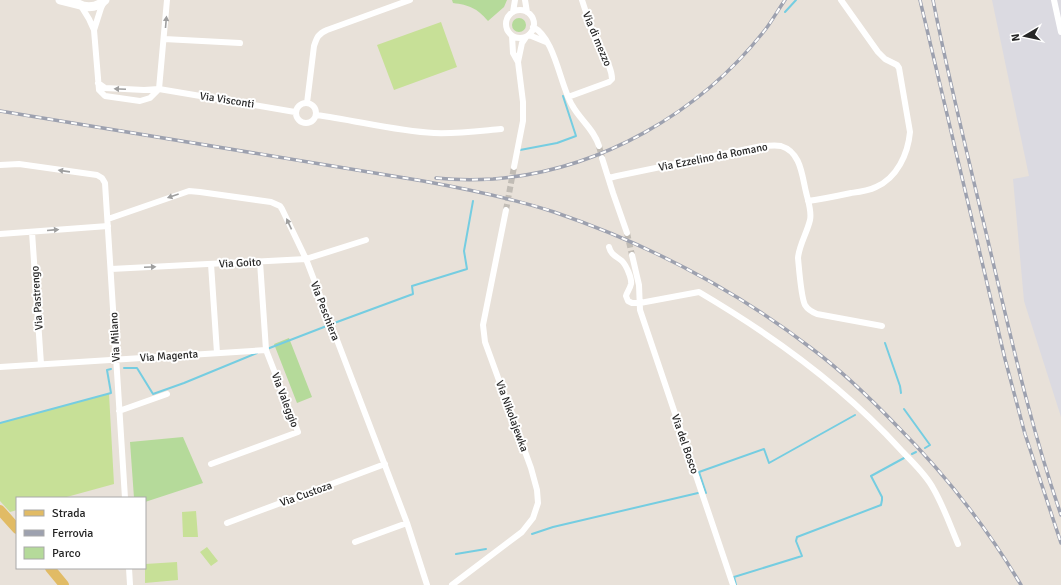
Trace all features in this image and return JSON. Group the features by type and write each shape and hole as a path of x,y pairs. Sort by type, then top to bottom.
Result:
{"main road":[{"path":"60,0 87,7 94,7 104,1"},
{"path":"0,510 16,529"},
{"path":"51,569 64,585"}],"street":[{"path":"78,4 89,19 94,30 99,90 105,96 140,101 150,98 159,89 167,0"},
{"path":"307,103 314,46 316,38 321,33 410,0"},
{"path":"513,12 515,0"},
{"path":"525,0 527,12"},
{"name":"Via di mezzo","path":"568,97 609,82 612,79 610,68 597,41 582,0"},
{"path":"808,201 866,190 879,186 890,177 902,161 908,149 910,140 910,132 899,68 897,65 885,59 878,52 841,0"},
{"path":"1054,0 1061,32"},
{"path":"94,30 104,1"},
{"path":"514,167 523,121 523,102 518,62 522,43 528,36 532,30 534,22 532,17 527,12 520,10 513,12 508,16 506,24 507,30 512,36 519,38 528,36 546,42"},
{"path":"533,27 540,31 551,48 568,97 572,105 594,133 599,146"},
{"path":"512,36 513,53 518,62"},
{"path":"164,39 240,43"},
{"name":"Via Visconti","path":"98,83 105,88 144,90 159,89 295,112 297,119 303,123 312,122 316,115"},
{"path":"144,90 146,97 144,100"},
{"path":"295,112 299,105 307,103 314,107 316,110 316,115 407,130 434,133 501,129"},
{"name":"Via Ezzelino da Romano","path":"608,178 762,146 781,146 790,151 797,159 810,210 810,220 798,258 805,306 811,312 817,314 882,326"},
{"path":"602,158 627,233"},
{"name":"Via Milano","path":"0,165 19,164 97,175 102,178 105,183 125,497"},
{"name":"Via Peschiera","path":"108,219 189,191 271,202 282,209 306,260 407,523 427,585"},
{"name":"Via Nikolajewka","path":"452,585 522,532 533,518 538,503 537,490 531,468 483,335 483,325 506,210"},
{"path":"0,234 108,226"},
{"name":"Via Pastrengo","path":"32,232 41,364"},
{"name":"Via Goito","path":"111,269 306,260 366,240"},
{"path":"609,247 611,252 625,264 631,284 626,293 626,299 628,301 632,303 640,302 699,292 754,326 812,367 850,399 884,432 924,475 933,487 958,544"},
{"name":"Via del Bosco","path":"632,255 639,285 640,310 733,585"},
{"path":"260,262 266,350"},
{"path":"211,264 217,353"},
{"name":"Via Magenta","path":"0,367 266,350"},
{"name":"Via Valeggio","path":"211,464 298,432 266,350"},
{"path":"119,411 167,394"},
{"name":"Via Custoza","path":"227,523 384,464"},
{"path":"355,542 407,523"},
{"path":"129,569 130,585"}],"shaded area":[{"path":"992,0 1061,0 1061,417 1024,301 1013,179 1029,176"}],"green space":[{"path":"452,0 507,0 504,7 488,21 476,10 468,6 453,3"},
{"path":"516,18 522,18 526,22 526,28 522,32 516,32 512,28 512,22"},
{"path":"441,22 457,67 394,90 377,45"},
{"path":"289,338 312,397 297,403 274,344"},
{"path":"109,394 114,484 67,497 16,497 16,510 10,512 0,501 0,423"},
{"path":"183,437 203,483 146,502 146,497 134,497 130,442"},
{"path":"196,511 198,537 183,537 182,512"},
{"path":"207,547 218,561 211,566 200,552"},
{"path":"177,562 178,580 145,583 146,564"}],"waterway":[{"path":"785,12 796,0"},
{"path":"520,150 557,143 576,136 563,96"},
{"path":"267,349 413,294 412,286 467,269 464,251 473,201"},
{"path":"885,343 901,393"},
{"path":"124,368 137,368 153,394 257,353"},
{"path":"0,423 111,393 107,370 111,369"},
{"path":"904,409 930,445 925,448"},
{"path":"706,493 699,472 764,449 769,463 855,415"},
{"path":"912,454 916,452"},
{"path":"736,585 734,577 802,556 796,541 797,537 881,505 882,497 871,476 904,458"},
{"path":"532,534 553,527 698,493"},
{"path":"456,554 486,549"}],"tunnel":[{"path":"599,146 602,158"},
{"path":"506,210 514,167"},
{"path":"627,233 632,255"}],"railway":[{"path":"436,178 493,179 532,174 571,164 609,150 644,133 678,112 710,87 739,60 765,30 785,0"},
{"path":"920,0 1005,359 1025,434 1061,543"},
{"path":"933,0 959,121 1021,379 1061,515"},
{"path":"0,111 423,181 505,198 554,212 588,224 655,253 720,287 782,326 856,385 915,444 964,501 994,542 1021,585"}]}
